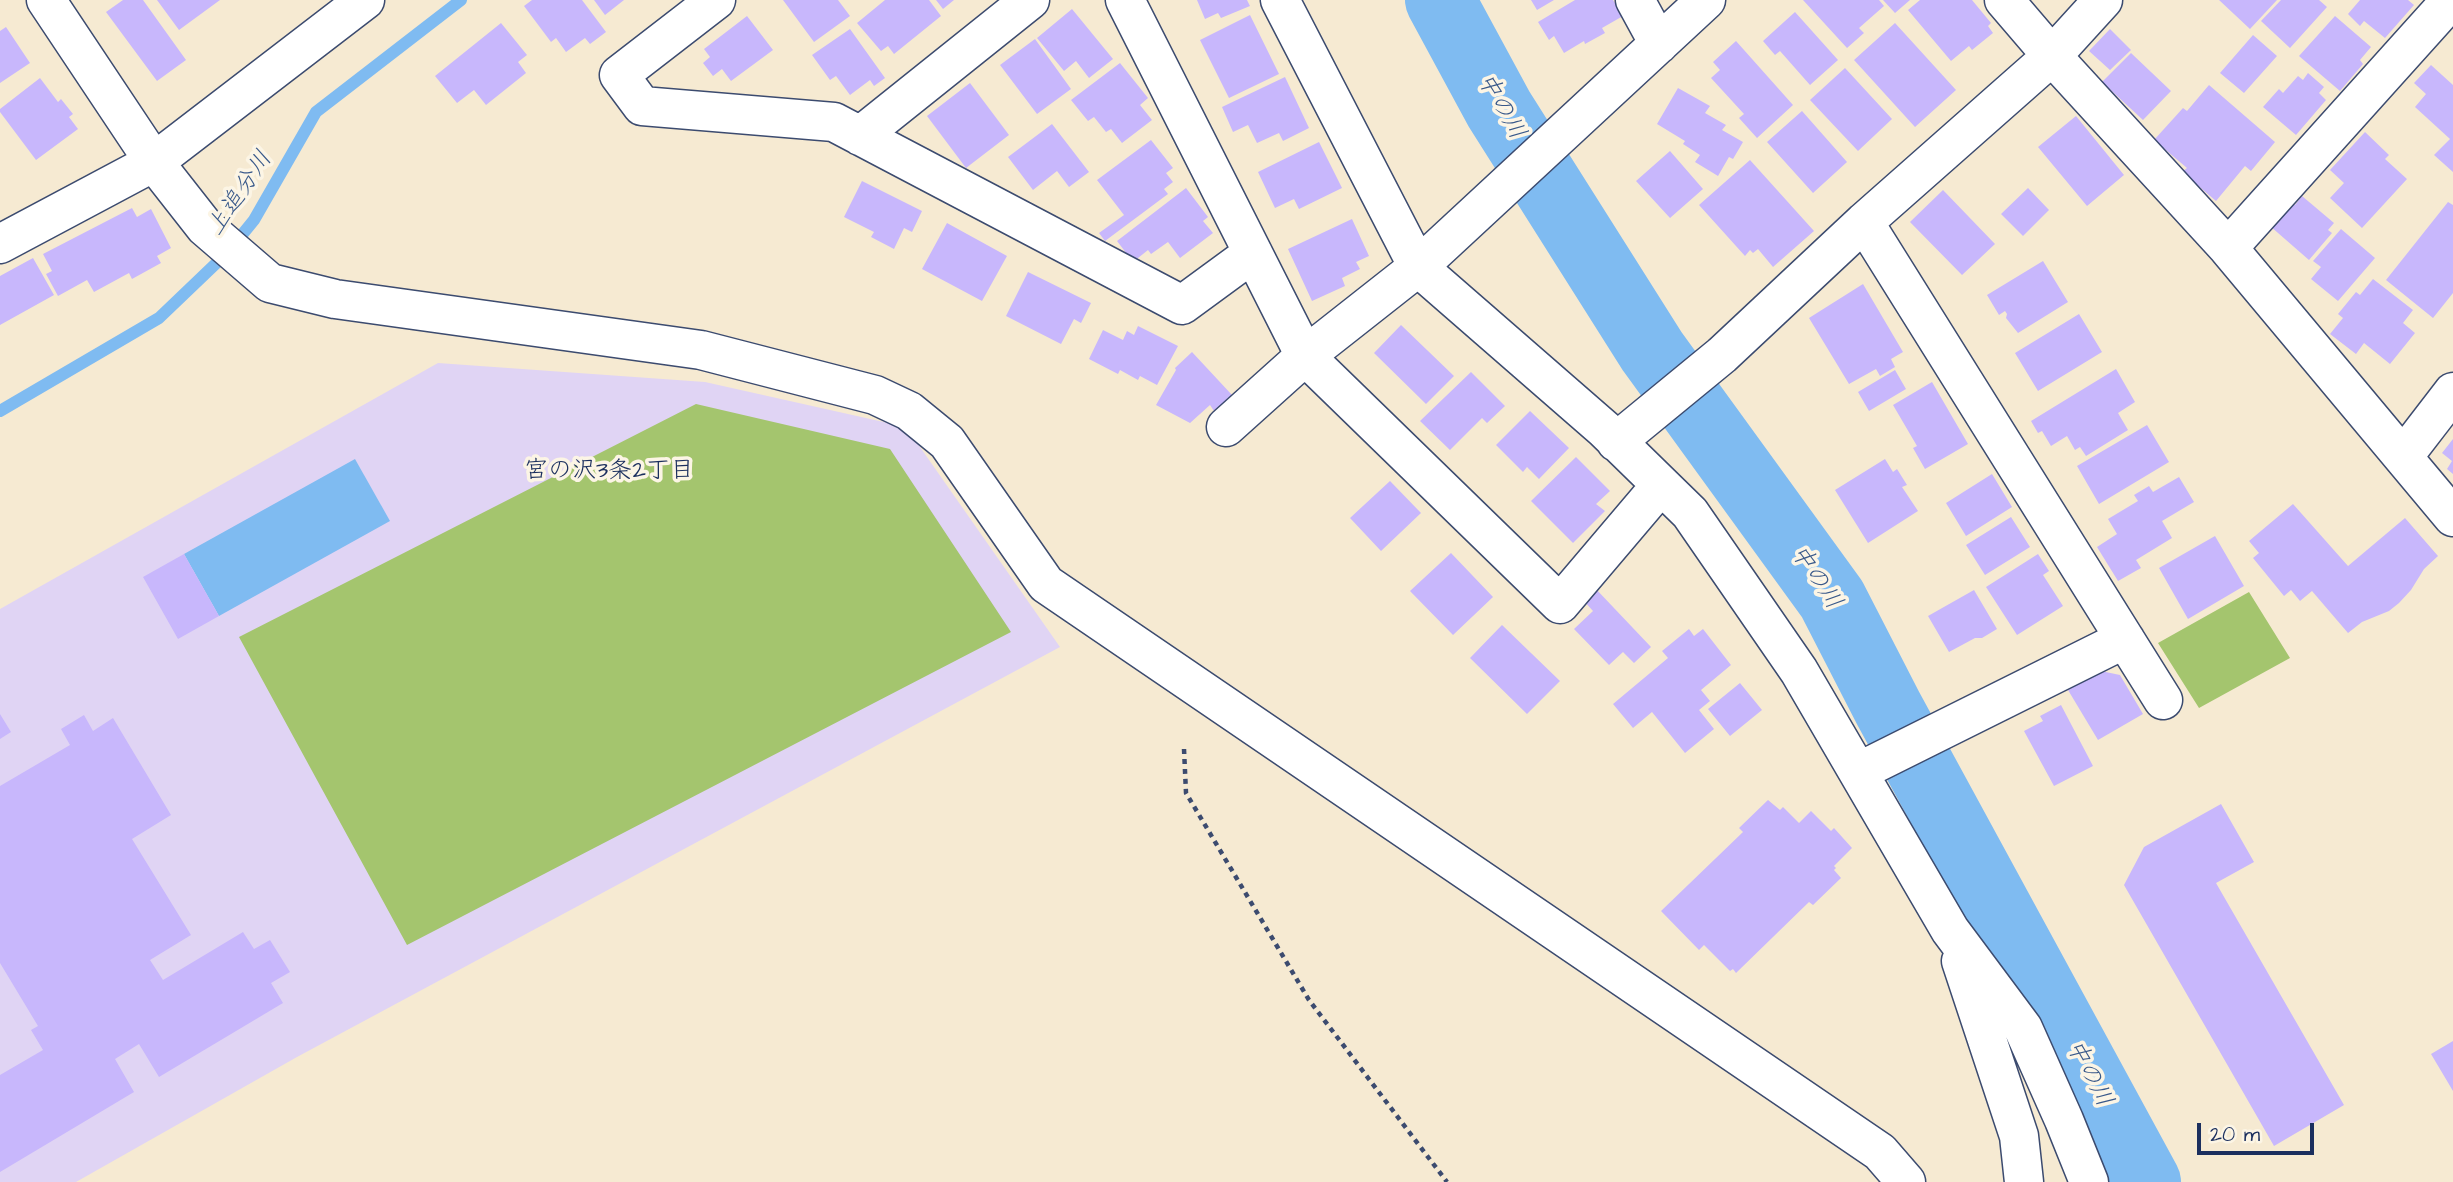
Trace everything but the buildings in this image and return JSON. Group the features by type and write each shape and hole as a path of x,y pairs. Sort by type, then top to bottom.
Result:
{"street":[{"path":"46,0 154,162 205,227 270,283 335,299 701,350 875,395 909,411 947,442 1046,584 1881,1152 1906,1182"},
{"path":"0,244 154,162 365,0"},
{"path":"716,0 619,75 642,106 834,122 1182,305 1253,253"},
{"path":"860,136 1030,0"},
{"path":"1125,0 1305,356 1560,604 1661,485"},
{"path":"1280,0 1418,267 1616,442 1690,513 1791,659 1873,764 1950,930 2019,1136 2024,1182"},
{"path":"1635,0 1659,44"},
{"path":"1226,427 1305,356 1418,267 1706,0"},
{"path":"2004,0 2228,248 2453,517"},
{"path":"1616,442 1722,355 1864,222 2052,56 2103,0"},
{"path":"2228,248 2451,0"},
{"path":"1864,222 2163,700"},
{"path":"2403,457 2453,392"},
{"path":"1873,764 2125,639"},
{"path":"1950,930 2023,1028 2088,1182"}],"path":[{"path":"1184,749 1186,793 1309,1000 1447,1182"}],"shaded area":[{"path":"438,363 705,382 906,427 1060,647 297,1057 76,1182 0,1182 0,609"}],"green space":[{"path":"696,404 890,449 1011,632 407,945 239,637"},
{"path":"2249,592 2290,658 2199,708 2158,643"}],"water":[{"path":"355,459 390,521 219,616 184,554"}],"waterway":[{"name":"上追分川","path":"0,411 159,318 228,252 254,220 316,112 461,0"},
{"name":"中の川","path":"1440,0 1499,109 1652,351 1832,599 1888,708 2146,1182"}],"district":[{"name":"宮の沢3条2丁目","path":"609,472"}]}
